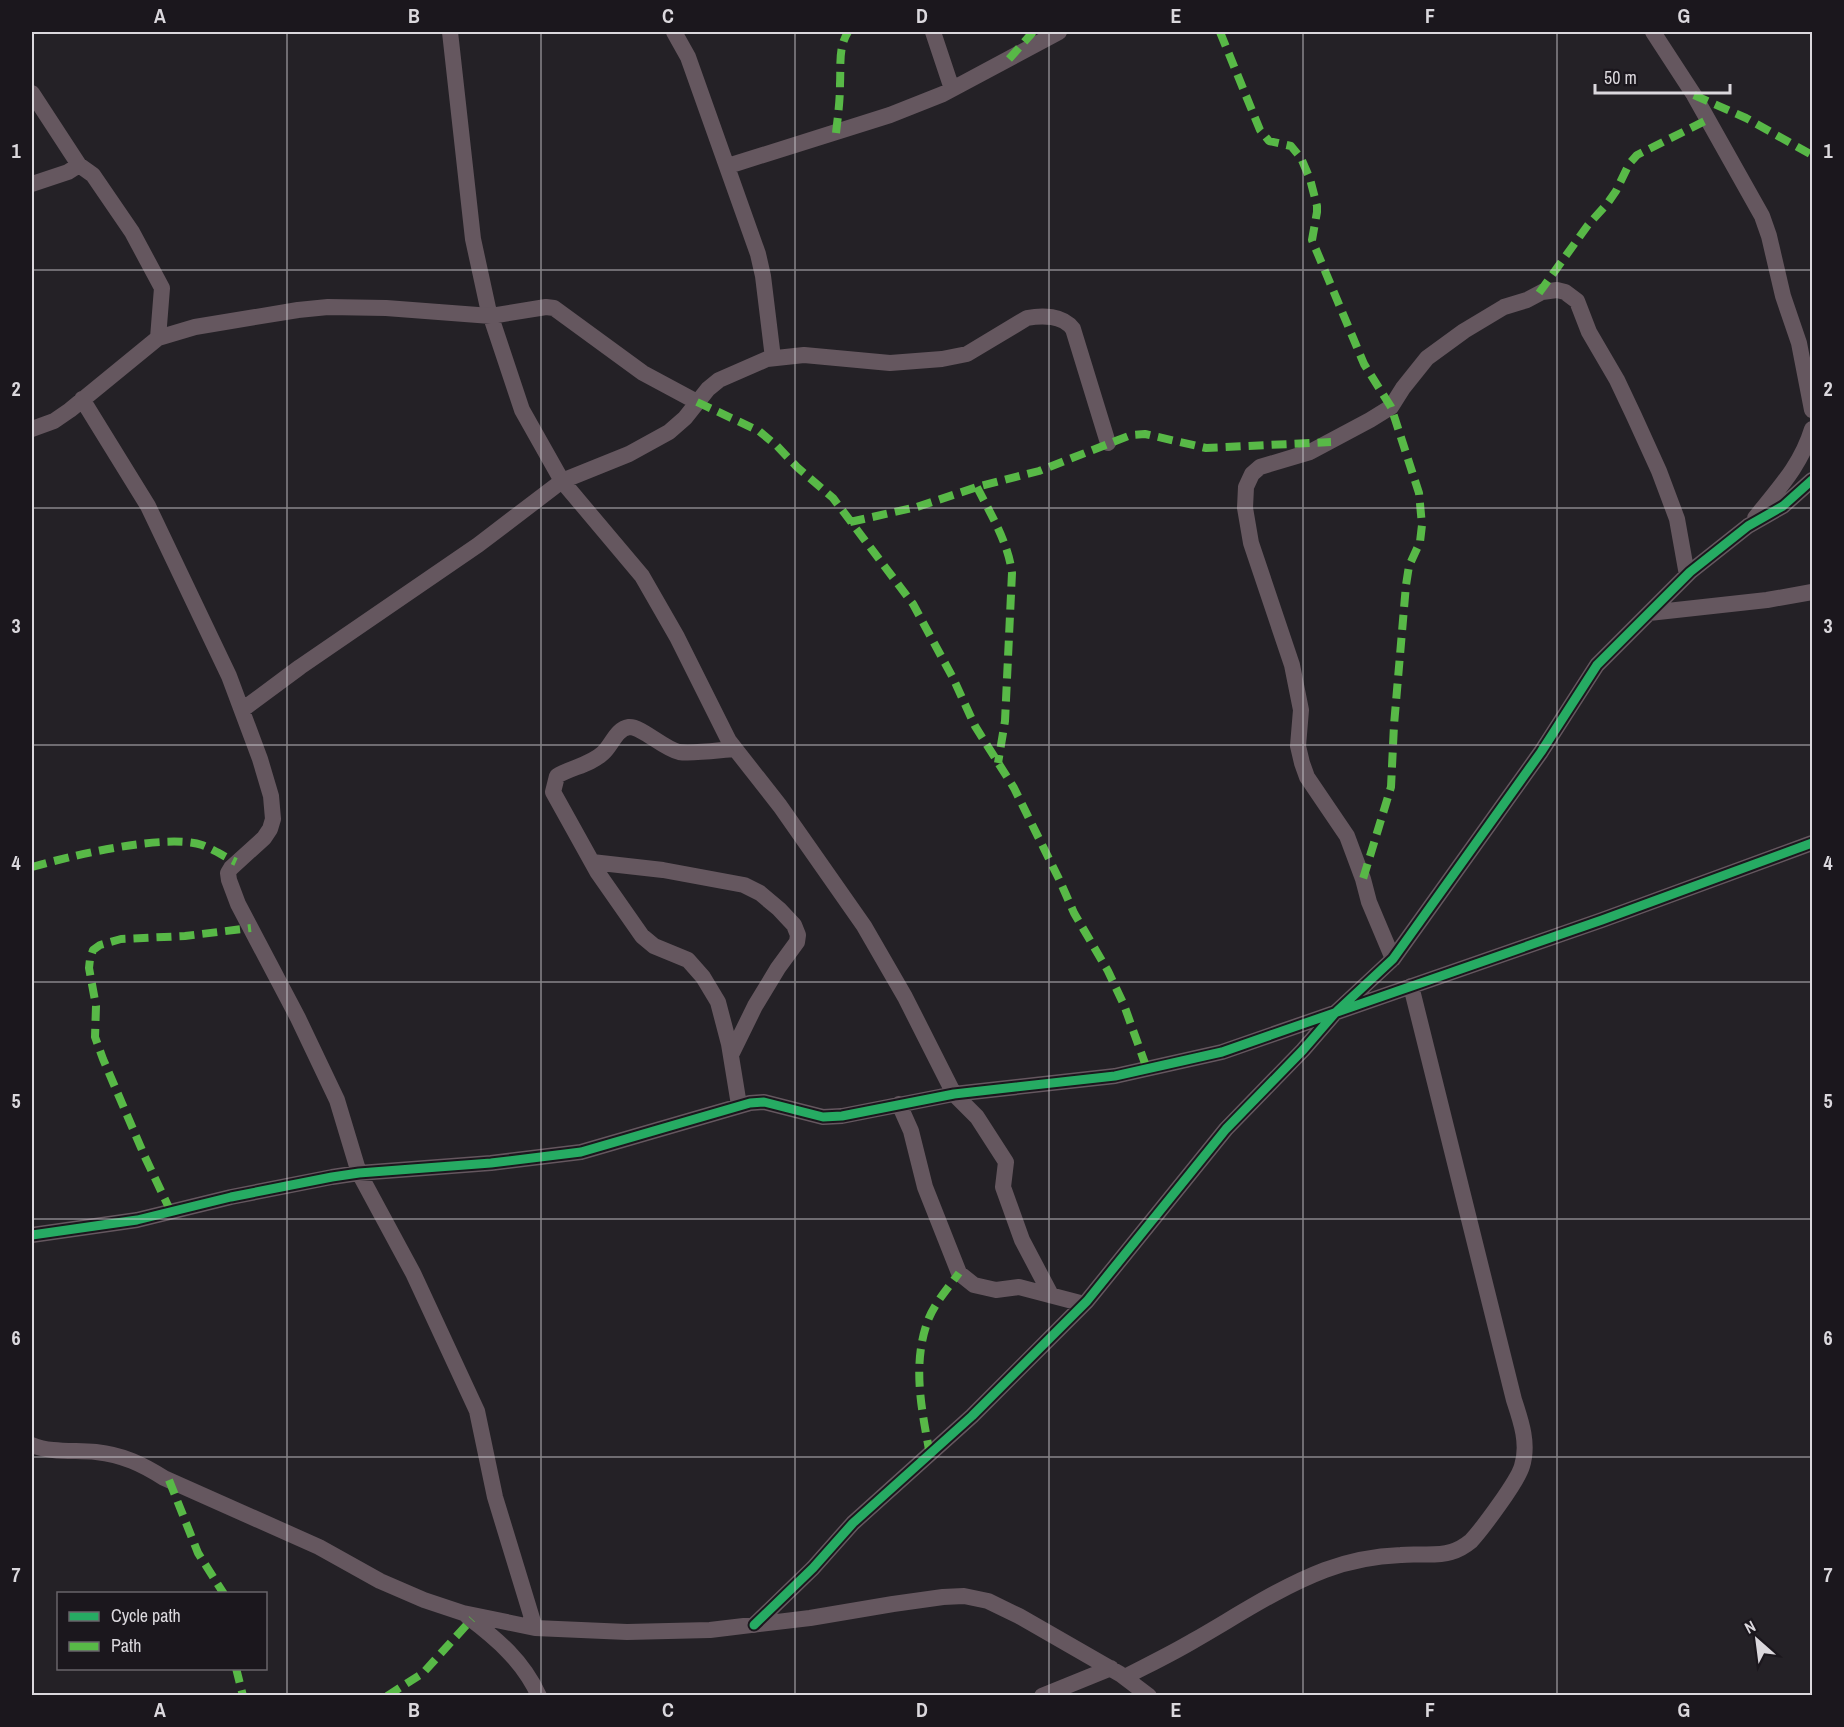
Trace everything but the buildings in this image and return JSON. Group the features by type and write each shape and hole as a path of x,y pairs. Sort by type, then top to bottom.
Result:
{"street":[{"path":"450,32 473,239 490,316 522,410 562,481 642,576 677,637 712,711 735,749 780,806 876,945 954,1094 977,1117 1006,1162 1003,1187 1022,1240 1050,1295"},
{"path":"674,32 687,57 728,166 760,265 773,358"},
{"path":"933,32 952,88"},
{"path":"728,166 890,115 952,88 1059,32"},
{"path":"1653,32 1694,95 1762,216 1783,296 1799,343 1812,410"},
{"path":"32,93 79,165 93,175 132,232 162,288 158,338"},
{"path":"32,184 68,172 79,165"},
{"path":"1393,960 1369,902 1347,837 1307,777 1302,763 1298,746 1301,710 1292,665 1251,543 1245,508 1246,487 1252,474 1260,467 1310,452 1370,420 1391,407 1427,358 1464,331 1504,307 1527,300 1542,292 1557,290 1565,292 1577,301 1589,332 1617,380 1634,416 1659,471 1677,519 1687,574"},
{"path":"32,429 54,420 158,338 195,327 328,307 386,308 490,316 546,307 554,308 643,373 697,402"},
{"path":"242,710 300,667 478,545 562,481 629,454 669,432 685,418 708,389 719,380 767,359 804,355 890,363 942,359 967,354 1027,318 1037,316 1057,318 1066,322 1073,329 1107,443"},
{"path":"82,399 147,506 229,676 242,710 271,796 273,819 264,838 231,867 228,873 229,880 238,904 298,1018 337,1100 359,1173 413,1273 477,1411 495,1497 535,1628"},
{"path":"1748,526 1795,468 1807,445 1812,429"},
{"path":"754,1625 813,1568 853,1524 972,1416 1084,1304 1226,1130 1303,1050 1335,1013 1393,960 1541,752 1597,665 1687,574 1748,526 1783,506 1812,480"},
{"path":"1649,613 1767,600 1812,592"},
{"path":"735,749 679,752 656,742 632,727 620,731 605,752 593,760 557,776 553,787 555,798 592,862 642,936 654,946 688,960 703,977 718,1002 731,1055 739,1106"},
{"path":"32,1235 137,1220 231,1197 359,1173 491,1163 581,1152 739,1106 764,1102 823,1117 842,1116 954,1094 1147,1070 1222,1052 1739,872 1812,843"},
{"path":"592,862 663,870 744,885 760,893 794,925 798,935 797,942 777,968 760,996 731,1055"},
{"path":"1042,1695 1118,1673 1193,1641 1267,1597 1324,1570 1345,1564 1400,1555 1450,1553 1464,1546 1483,1526 1518,1477 1524,1454 1522,1423 1514,1400 1412,986"},
{"path":"899,1104 911,1131 925,1187 959,1273 974,1285 996,1290 1019,1287 1084,1304"},
{"path":"35,1448 96,1452 127,1458 143,1464 164,1478 319,1547 380,1581 424,1600 463,1613 535,1628 710,1630 964,1596 988,1601 1019,1616 1118,1673 1149,1695"},
{"path":"463,1613 501,1642 515,1657 539,1695"}],"marked path":[{"path":"836,133 841,50 848,32"},
{"path":"1009,59 1033,32"},
{"path":"1220,32 1260,130 1269,141 1291,146 1301,158 1310,179 1317,206 1312,240 1364,364 1391,407 1419,493 1422,525 1420,542 1409,566 1406,585 1391,787 1363,879"},
{"path":"1694,95 1746,118 1812,155"},
{"path":"1539,293 1588,225 1607,204 1629,164 1637,155 1707,120"},
{"path":"697,402 759,431 833,498 913,604 953,678 975,726 1014,788 1074,913 1108,971 1124,1005 1147,1069"},
{"path":"850,522 917,507 977,487 1039,471 1131,435 1145,434 1206,448 1331,442"},
{"path":"977,487 1003,540 1012,573 1005,721 998,763"},
{"path":"32,867 117,847 165,842 202,845 236,862"},
{"path":"171,1212 145,1157 95,1037 96,1006 89,968 90,959 93,950 100,945 121,939 185,936 251,928"},
{"path":"930,1455 920,1389 922,1340 933,1310 959,1273"},
{"path":"169,1480 198,1553 223,1592"},
{"path":"387,1696 423,1673 472,1619"},
{"path":"236,1670 243,1696"}],"cycle path":[{"path":"754,1625 813,1568 853,1523 972,1416 1087,1301 1226,1129 1303,1050 1335,1013 1393,959 1541,752 1597,665 1690,572 1748,526 1783,506 1812,480"},
{"path":"32,1235 137,1220 231,1197 332,1177 491,1163 581,1152 750,1103 764,1102 823,1117 842,1116 954,1094 1115,1076 1222,1052 1602,920 1812,843"}]}
